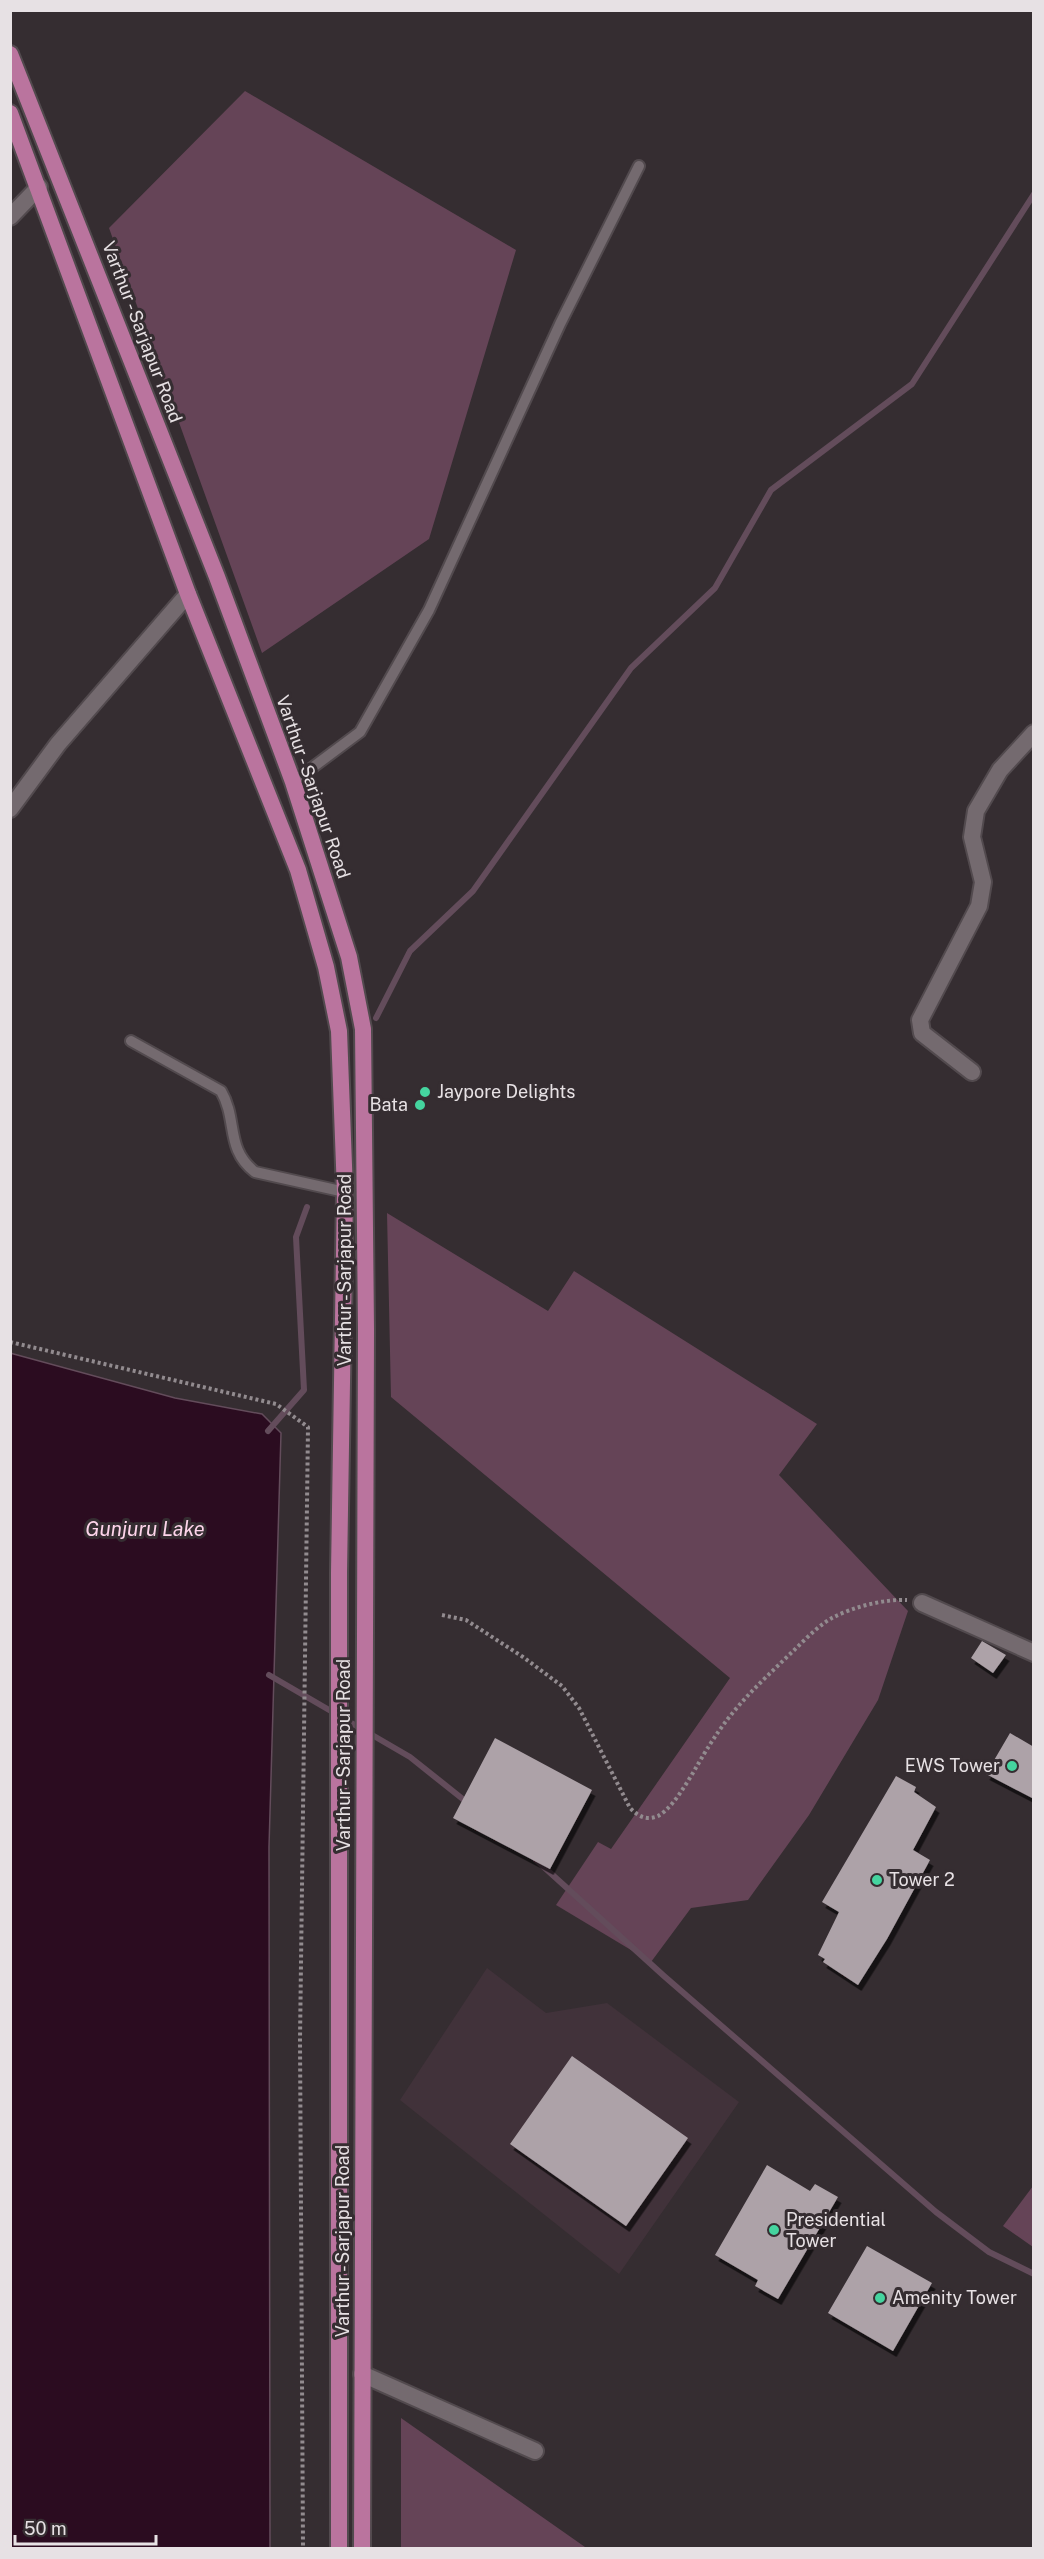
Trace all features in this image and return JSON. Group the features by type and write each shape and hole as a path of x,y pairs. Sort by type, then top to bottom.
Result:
{"main road":[{"name":"Varthur - Sarjapur Road","path":"10,54 217,577 293,782 350,957 363,1029 366,1341 363,2548"},
{"name":"Varthur - Sarjapur Road","path":"10,113 188,594 298,870 326,966 339,1031 345,1192 339,1573 339,2548"}],"street":[{"path":"10,217 39,187"},
{"path":"10,809 58,744 188,594"},
{"path":"972,1072 922,1033 920,1020 978,906 983,882 972,837 976,811 1000,770 1034,733"},
{"path":"922,1603 1034,1653"},
{"path":"362,2374 535,2451"}],"lane":[{"path":"293,782 360,732 423,620 560,324 639,165"},
{"path":"132,1041 221,1091 226,1099 237,1153 243,1163 255,1172 345,1192"}],"path":[{"path":"10,1342 276,1404 308,1427 300,2040 303,2547"},
{"path":"442,1615 466,1620 562,1686 579,1708 630,1808 638,1816 648,1819 659,1815 675,1799 738,1703 817,1628 833,1618 888,1600 922,1603"}],"shaded area":[{"path":"245,91 516,250 429,539 262,653 109,228"},
{"path":"387,1213 548,1311 574,1271 817,1424 779,1475 908,1611 878,1700 809,1815 748,1900 691,1908 651,1962 556,1905 598,1842 611,1849 730,1678 391,1397"},
{"path":"487,1968 546,2013 607,2003 739,2102 619,2274 400,2100"},
{"path":"1033,2186 1033,2247 1003,2226"},
{"path":"401,2418 585,2547 589,2548 401,2548"}],"water":[{"name":"Gunjuru Lake","path":"10,1353 175,1398 262,1414 281,1433 269,1847 270,2548 11,2548"}],"building":[{"path":"982,1641 1006,1655 993,1673 971,1658"},
{"name":"EWS Tower","path":"1010,1733 1034,1747 1034,1799 986,1774"},
{"path":"495,1738 592,1790 550,1869 453,1818"},
{"name":"Tower 2","path":"896,1776 916,1787 914,1792 936,1807 913,1850 930,1860 887,1939 858,1985 823,1962 825,1959 818,1955 839,1912 822,1902"},
{"path":"572,2056 688,2138 626,2226 510,2144"},
{"name":"Presidential Tower","path":"767,2165 810,2191 815,2184 838,2197 778,2299 755,2286 758,2280 715,2255"},
{"name":"Amenity Tower","path":"867,2246 932,2283 893,2351 828,2313"}],"waterway":[{"path":"376,1018 410,951 473,891 631,668 715,588 771,490 912,384 1034,194"},
{"path":"268,1431 304,1390 296,1237 307,1207"},
{"path":"269,1675 410,1757 469,1804"},
{"path":"535,1859 664,1976 936,2212 989,2252 1034,2274"}],"place":[{"name":"Jaypore Delights","path":"425,1092"},
{"name":"Bata","path":"420,1105"},
{"name":"EWS Tower","path":"1012,1766"},
{"name":"Tower 2","path":"877,1880"},
{"name":"Presidential Tower","path":"774,2230"},
{"name":"Amenity Tower","path":"880,2298"}]}
